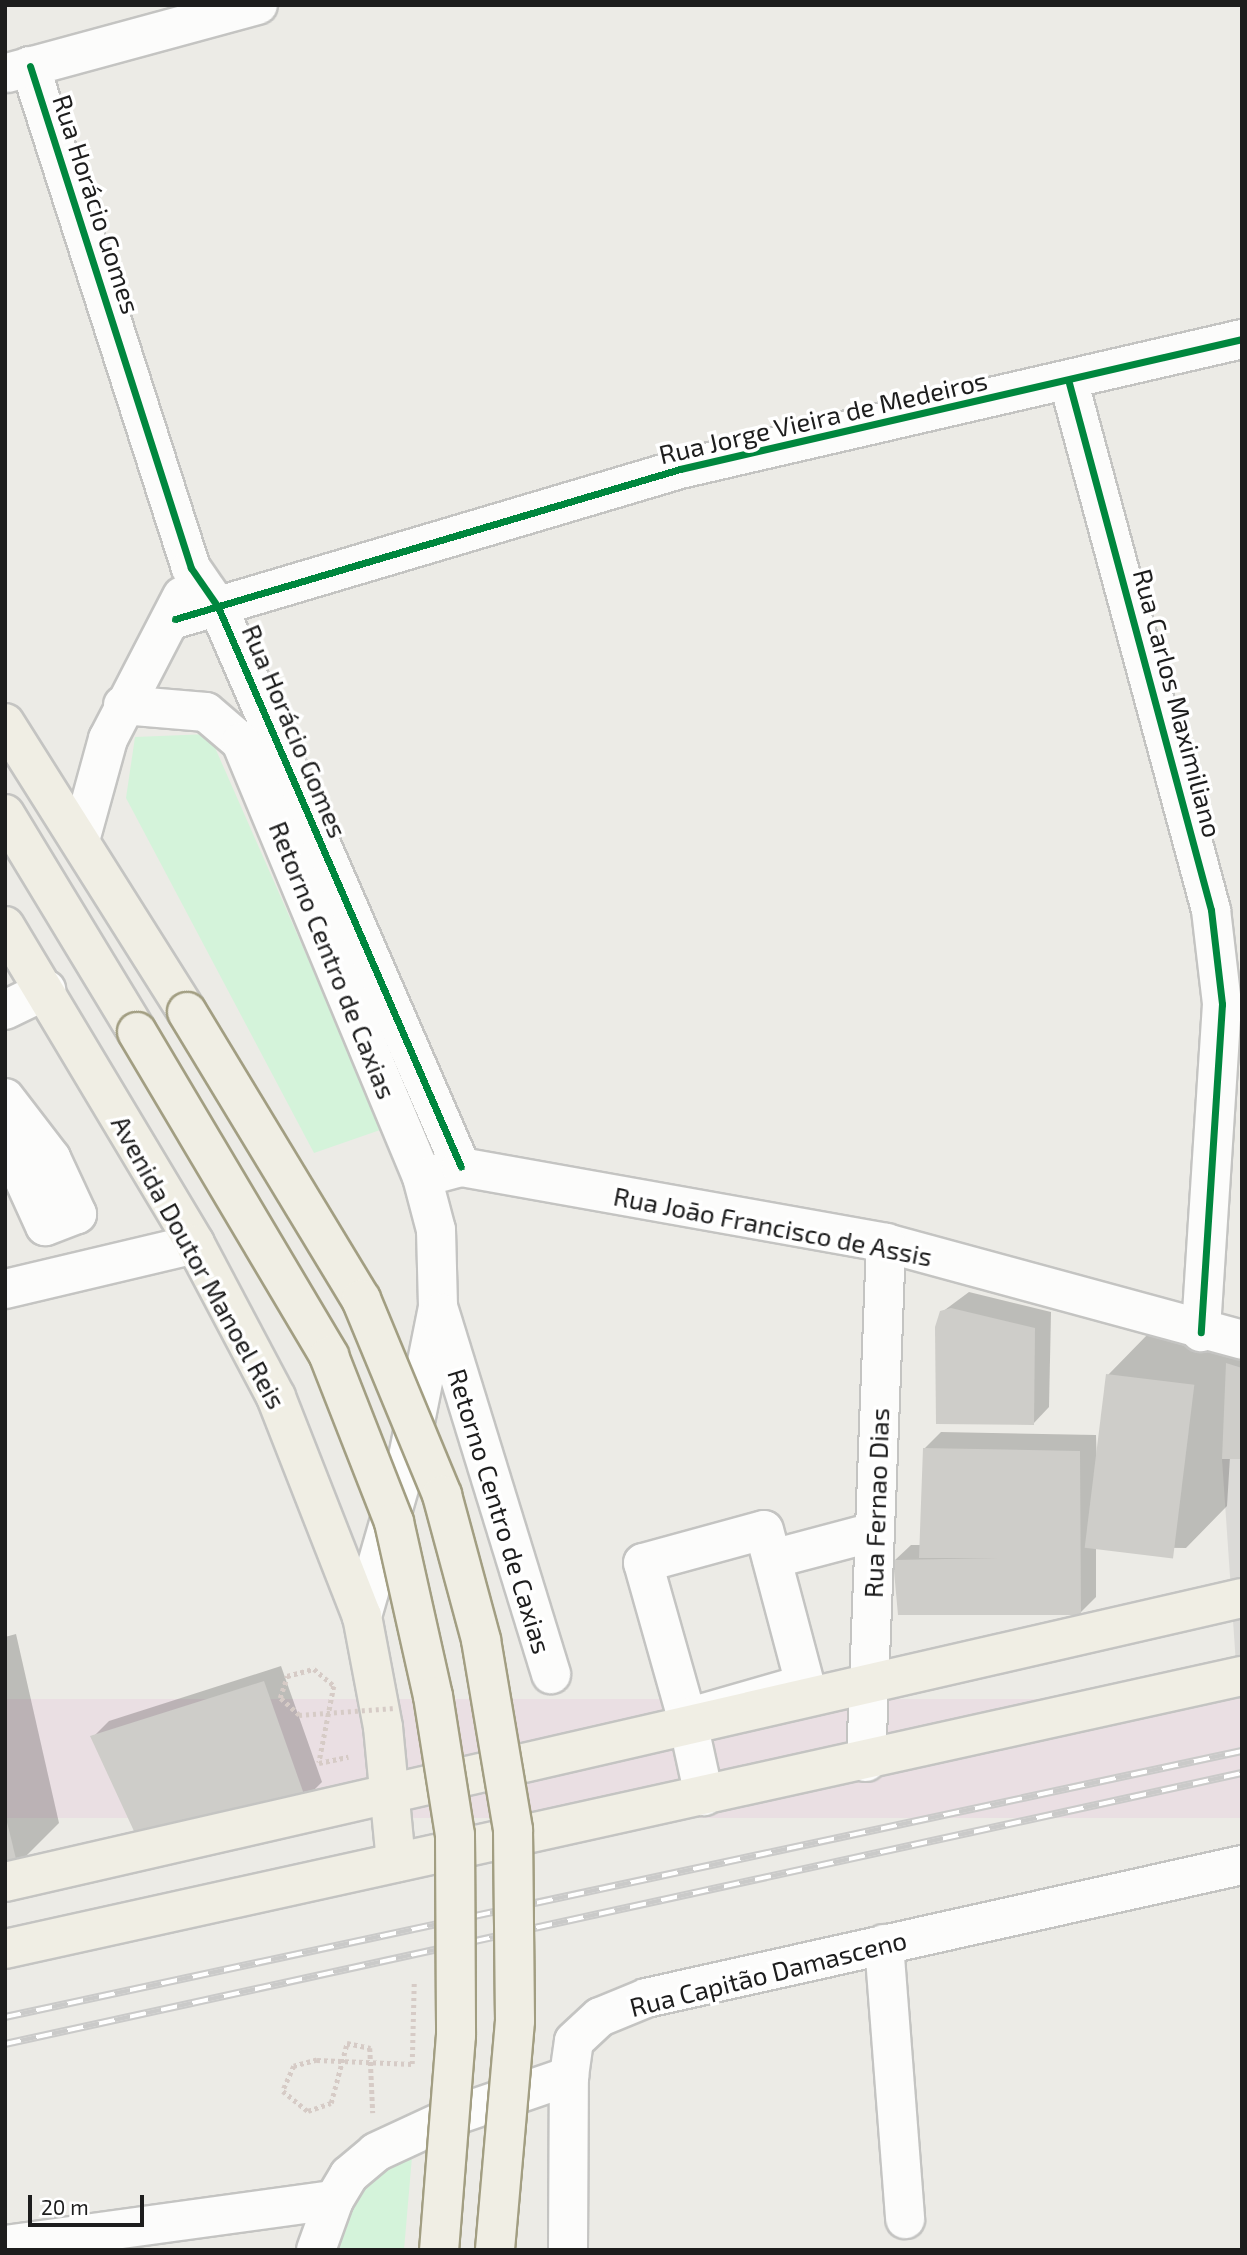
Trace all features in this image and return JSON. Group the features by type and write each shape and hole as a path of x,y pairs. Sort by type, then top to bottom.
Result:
{"main road":[{"path":"5,723 81,837 361,1299 442,1495 481,1640 513,1830 515,2021 495,2250"},
{"path":"5,814 329,1356 394,1522 433,1696 455,1835 456,2035 439,2250"},
{"name":"Avenida Doutor Manoel Reis","path":"5,926 46,990 195,1244 275,1397 362,1616 393,1735 389,1794 396,1862"},
{"path":"5,1882 389,1794 687,1721 869,1685 1242,1598"},
{"path":"5,1949 866,1762 1242,1676"}],"street":[{"path":"18,70 258,5"},
{"name":"Rua Horácio Gomes","path":"18,70 191,568 218,607 461,1167"},
{"name":"Rua Jorge Vieira de Medeiros","path":"175,619 680,469 1069,383 1242,339"},
{"name":"Rua Carlos Maximiliano","path":"1069,383 1211,910 1222,1004 1201,1332"},
{"path":"81,837 123,705 175,619 191,568"},
{"name":"Retorno Centro de Caxias","path":"123,705 206,712 242,742 422,1177 436,1230 438,1307 408,1457 362,1616"},
{"path":"5,1010 46,990"},
{"path":"5,1098 51,1158 77,1214 45,1226 5,1138"},
{"name":"Rua Joāo Francisco de Assis","path":"422,1177 461,1167 886,1243 1201,1332 1242,1340"},
{"name":"Rua Fernao Dias","path":"866,1762 886,1243"},
{"path":"5,1289 195,1244"},
{"name":"Retorno Centro de Caxias","path":"438,1307 551,1674"},
{"path":"687,1721 805,1684 764,1530 643,1563 687,1721 704,1796"},
{"path":"772,1559 874,1532"},
{"name":"Rua Capitão Damasceno","path":"568,2250 569,2076 574,2041 600,2017 646,1998 1242,1865"},
{"path":"884,1944 905,2219"},
{"path":"316,2250 334,2200 349,2175 376,2152 456,2115 569,2076"},
{"path":"5,2245 334,2200"}],"path":[{"path":"393,1735 319,1763 334,1686 314,1669 288,1676 280,1698 299,1715 401,1707 393,1735"},
{"path":"376,2152 370,2048 348,2043 331,2103 307,2111 283,2091 294,2066 317,2060 412,2064 414,1967"}],"shaded area":[{"path":"1242,1453 1242,1752 1222,1459"},
{"path":"5,1699 1242,1699 1242,1818 5,1818"}],"green space":[{"path":"209,734 383,1129 314,1153 126,798 135,737"},
{"path":"413,2145 404,2250 329,2250 352,2197"}],"building":[{"path":"951,1308 1035,1328 1034,1425 936,1424 935,1327 940,1311"},
{"path":"1226,1363 1242,1368 1242,1459 1222,1459"},
{"path":"1106,1374 1194,1385 1173,1559 1085,1548"},
{"path":"923,1448 1080,1451 1081,1615 898,1615 893,1560 999,1558 919,1558"},
{"path":"264,1681 306,1800 139,1842 90,1736"},
{"path":"5,1814 18,1867 5,1869"}],"railway":[{"path":"5,2017 1242,1751"},
{"path":"5,2044 1242,1773"}],"cycle path":[{"path":"30,66 191,568 218,607 461,1167"},
{"path":"175,619 680,469 1242,339"},
{"path":"1069,383 1211,910 1222,1004 1201,1332"}]}
